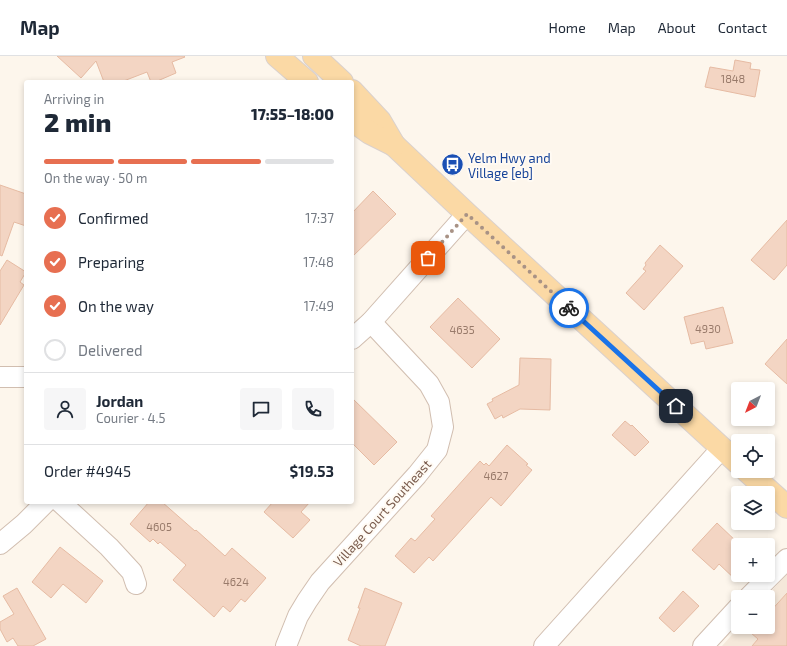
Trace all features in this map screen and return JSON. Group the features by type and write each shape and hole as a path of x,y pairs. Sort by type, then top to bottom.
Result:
{"main road":[{"path":"277,56 305,80"},
{"path":"314,56 340,80"},
{"path":"354,94 380,121 394,145 731,456"},
{"path":"354,121 370,133 394,145"},
{"path":"755,478 787,506"}],"street":[{"path":"354,337 371,322 467,214"},
{"name":"Village Court Southeast","path":"286,646 298,616 320,582 417,475 437,450 441,435 443,427 439,402 429,384 371,322"},
{"path":"0,377 24,377"},
{"path":"544,646 722,448"},
{"path":"0,544 24,524 44,504"},
{"path":"62,504 128,567 132,572 136,584"},
{"path":"756,590 787,559"},
{"path":"703,646 731,616"}],"shaded area":[{"path":"787,574 787,646 722,646 733,634 775,634 775,590 772,590"}],"building":[{"path":"57,56 185,57 172,62 176,73 160,80 150,80 147,72 126,80 103,80 96,61 81,78"},
{"path":"735,60 751,63 750,69 760,70 755,97 705,87 710,67 733,71"},
{"path":"0,185 24,193 24,225 14,222 2,256 0,255"},
{"path":"373,191 396,214 354,255 354,211"},
{"path":"787,220 787,265 774,280 751,260"},
{"path":"660,245 683,266 644,310 626,293 646,271 643,269 646,265 645,263"},
{"path":"7,260 24,271 24,275 20,282 24,285 0,325 0,271"},
{"path":"458,298 500,339 472,368 430,327"},
{"path":"723,307 733,343 706,349 704,341 691,344 684,317"},
{"path":"787,339 787,384 765,364"},
{"path":"520,358 551,359 550,410 520,409 503,418 502,415 495,419 487,404 493,401 492,399 519,385"},
{"path":"354,400 397,442 374,465 354,445"},
{"path":"625,421 631,426 632,425 649,442 635,456 612,435"},
{"path":"507,445 528,464 526,465 532,470 501,506 491,497 433,561 429,557 414,573 395,556 411,538 415,541 435,519 431,516 480,461 484,465 486,463 489,466"},
{"path":"147,504 164,504 225,556 232,548 266,578 245,602 241,599 230,612 223,606 214,617 173,580 186,565 160,542 158,544 153,539 150,542 130,524"},
{"path":"271,504 308,504 301,512 310,520 293,538 264,512"},
{"path":"717,523 733,538 731,538 731,575 719,564 714,570 692,550"},
{"path":"60,547 103,581 86,603 63,584 51,598 32,582"},
{"path":"17,588 46,639 33,646 18,646 13,638 7,642 0,629 0,622 14,614 3,596"},
{"path":"365,588 402,603 385,646 361,646 348,640 360,608 358,608"},
{"path":"683,591 699,606 674,632 659,618"},
{"path":"787,593 787,646 752,646 758,639 752,634 775,634 775,606"}],"way so far":[{"path":"428,258 467,214 569,308"}],"place":[{"name":"Yelm Hwy and Village [eb]","path":"452,165"}],"route":[{"path":"569,308 676,406"}]}
